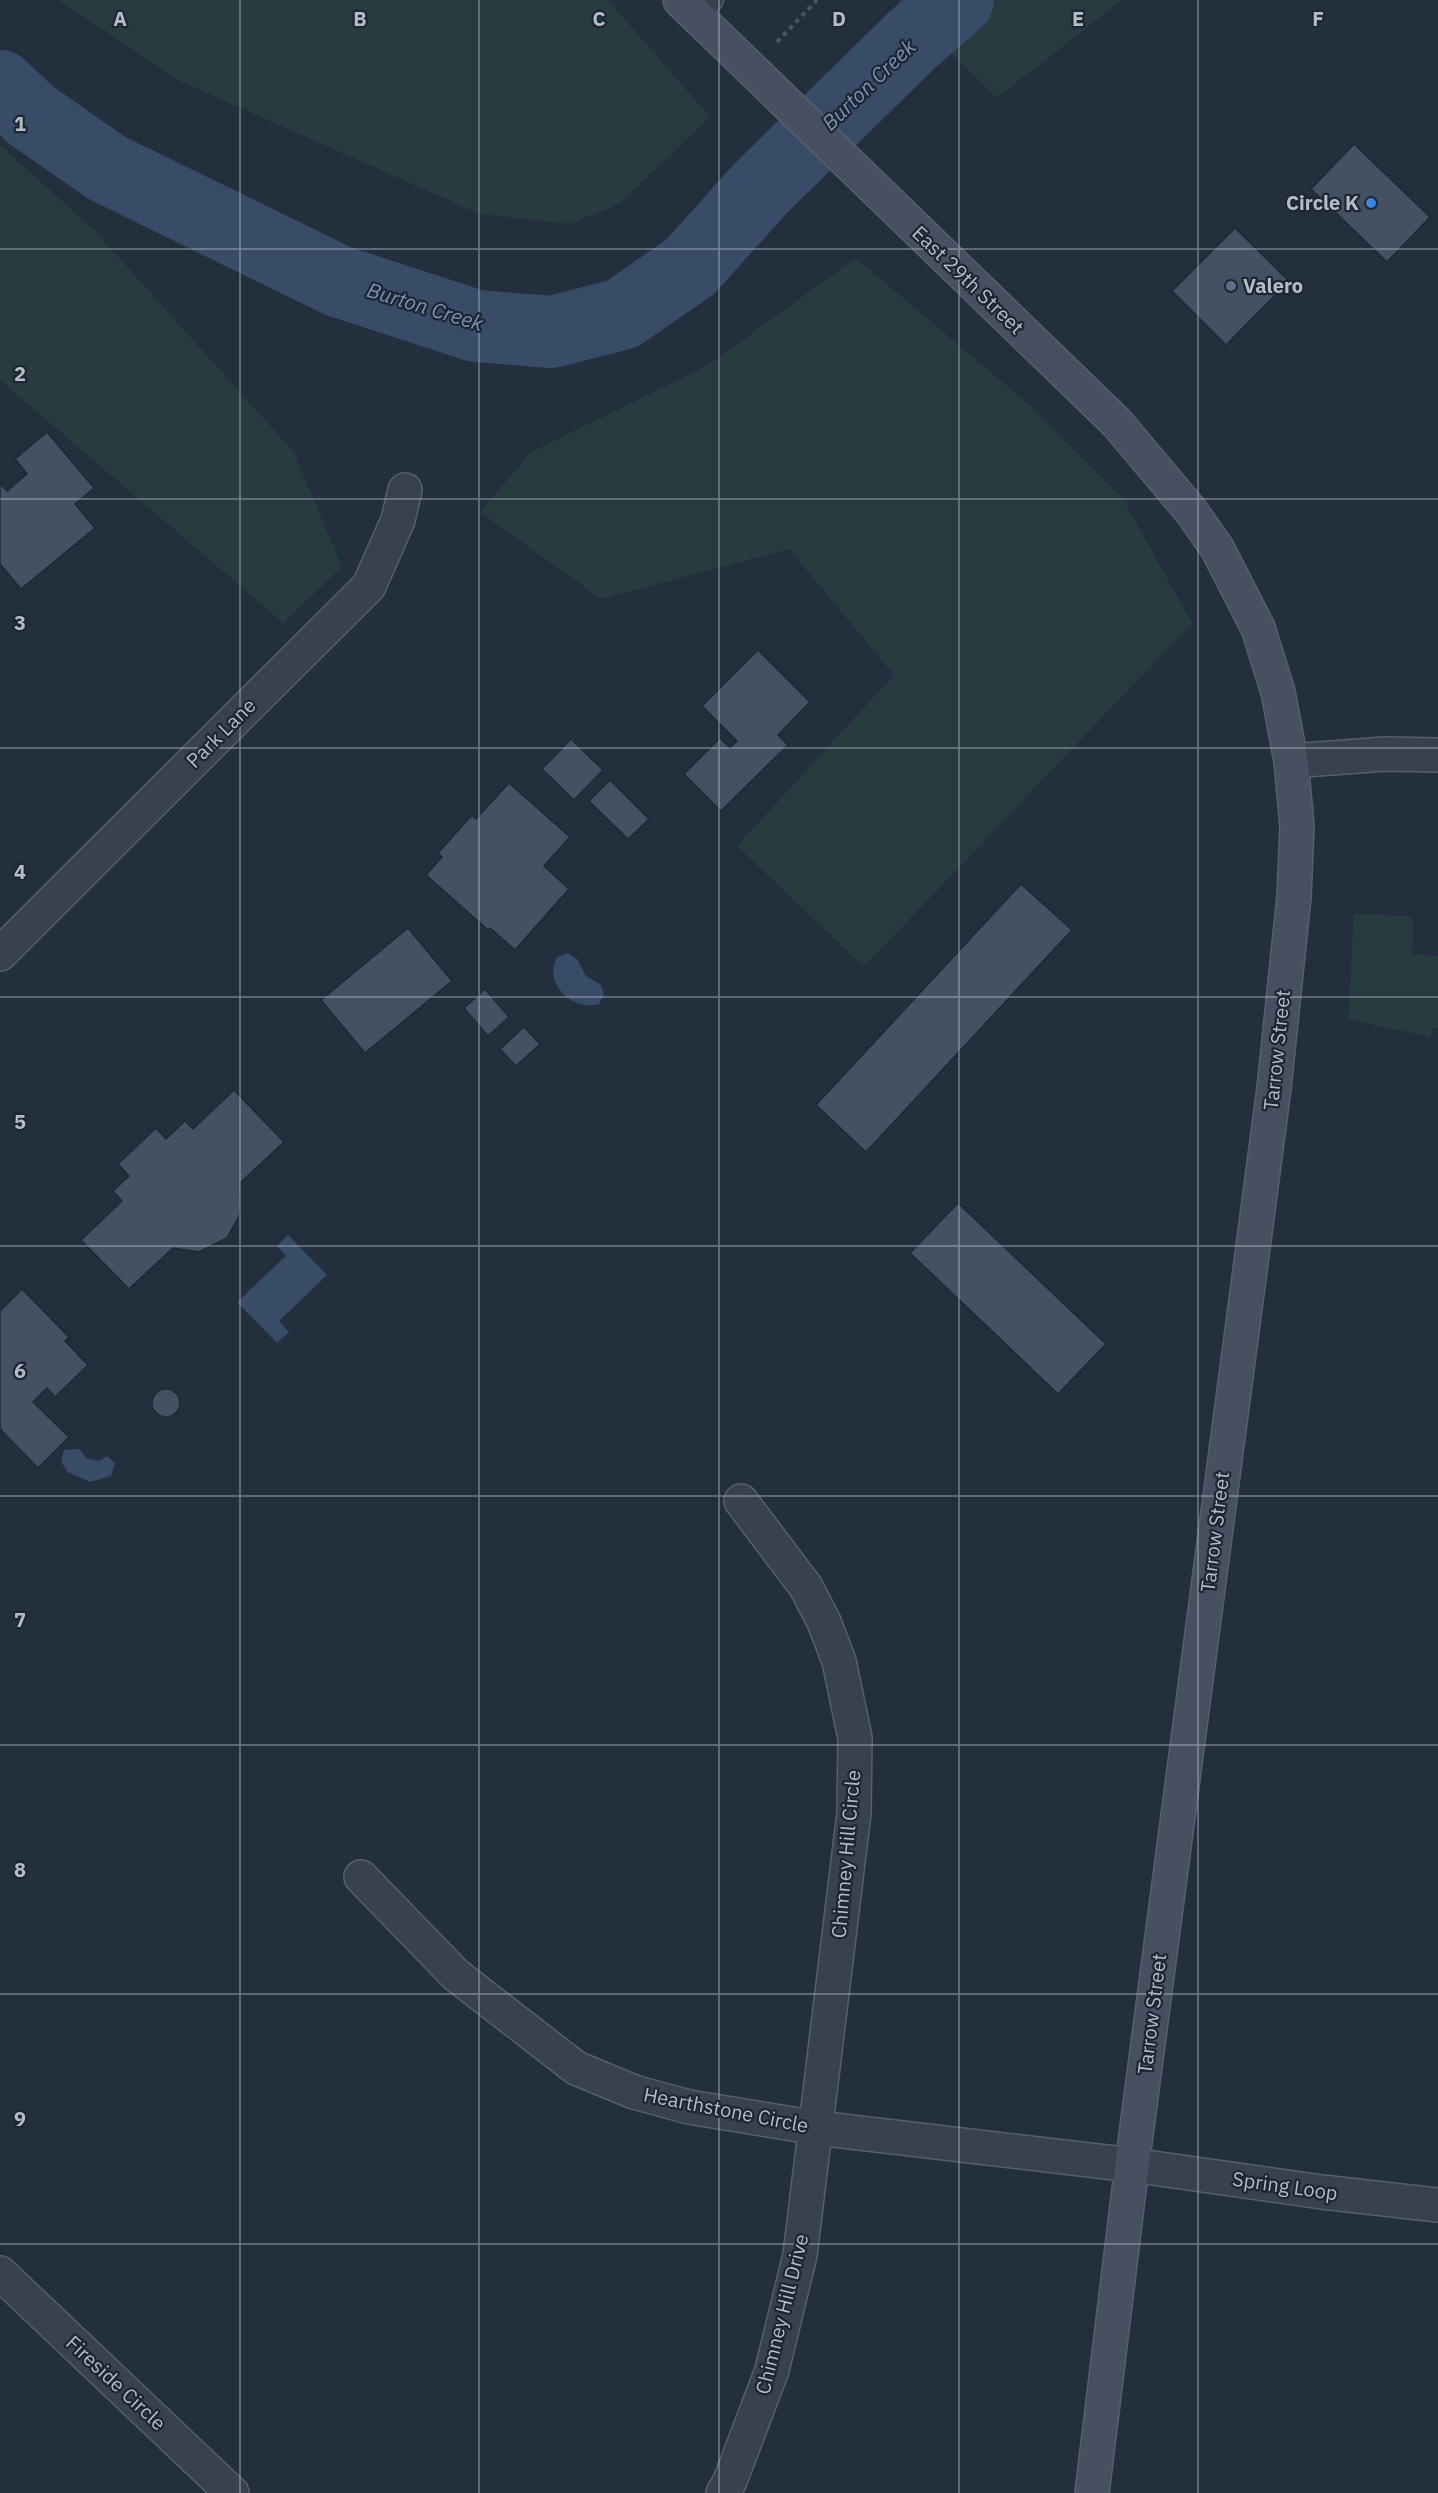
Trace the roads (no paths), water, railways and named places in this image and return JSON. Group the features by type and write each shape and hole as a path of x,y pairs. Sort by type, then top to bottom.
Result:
{"main road":[{"name":"East 29th Street","path":"698,6 758,76 1117,423 1191,511 1217,548 1233,578"},
{"name":"Tarrow Street","path":"1092,2493 1132,2165 1274,1088 1294,897 1297,826 1291,761 1278,692 1258,628 1233,578"}],"street":[{"name":"Park Lane","path":"0,954 369,586 398,520 405,490"},
{"path":"1291,761 1385,754 1438,755"},
{"name":"Chimney Hill Circle","path":"741,1501 806,1587 824,1622 839,1661 855,1738 854,1813 817,2128"},
{"name":"Hearthstone Circle","path":"361,1877 456,1975 576,2068 634,2092 689,2107 817,2128 1132,2165"},
{"name":"Chimney Hill Drive","path":"723,2493 730,2481 772,2370 800,2255 817,2128"},
{"name":"Spring Loop","path":"1132,2165 1322,2192 1438,2205"},
{"name":"Fireside Circle","path":"0,2273 232,2493"}],"water":[{"path":"568,953 577,959 586,976 601,985 604,995 599,1004 579,1004 570,1000 557,985 554,967 557,957"},
{"path":"288,1235 327,1275 279,1321 289,1332 277,1343 237,1302 286,1256 277,1246"},
{"path":"79,1449 86,1458 99,1461 107,1456 115,1463 111,1476 90,1482 68,1472 61,1462 64,1450"}],"waterway":[{"name":"Burton Creek","path":"0,86 31,115 107,168 338,281 476,326 552,332 622,314 690,267 760,189 911,41 958,0"}],"place":[{"name":"Circle K","path":"1371,203"},
{"name":"Valero","path":"1231,286"}]}
